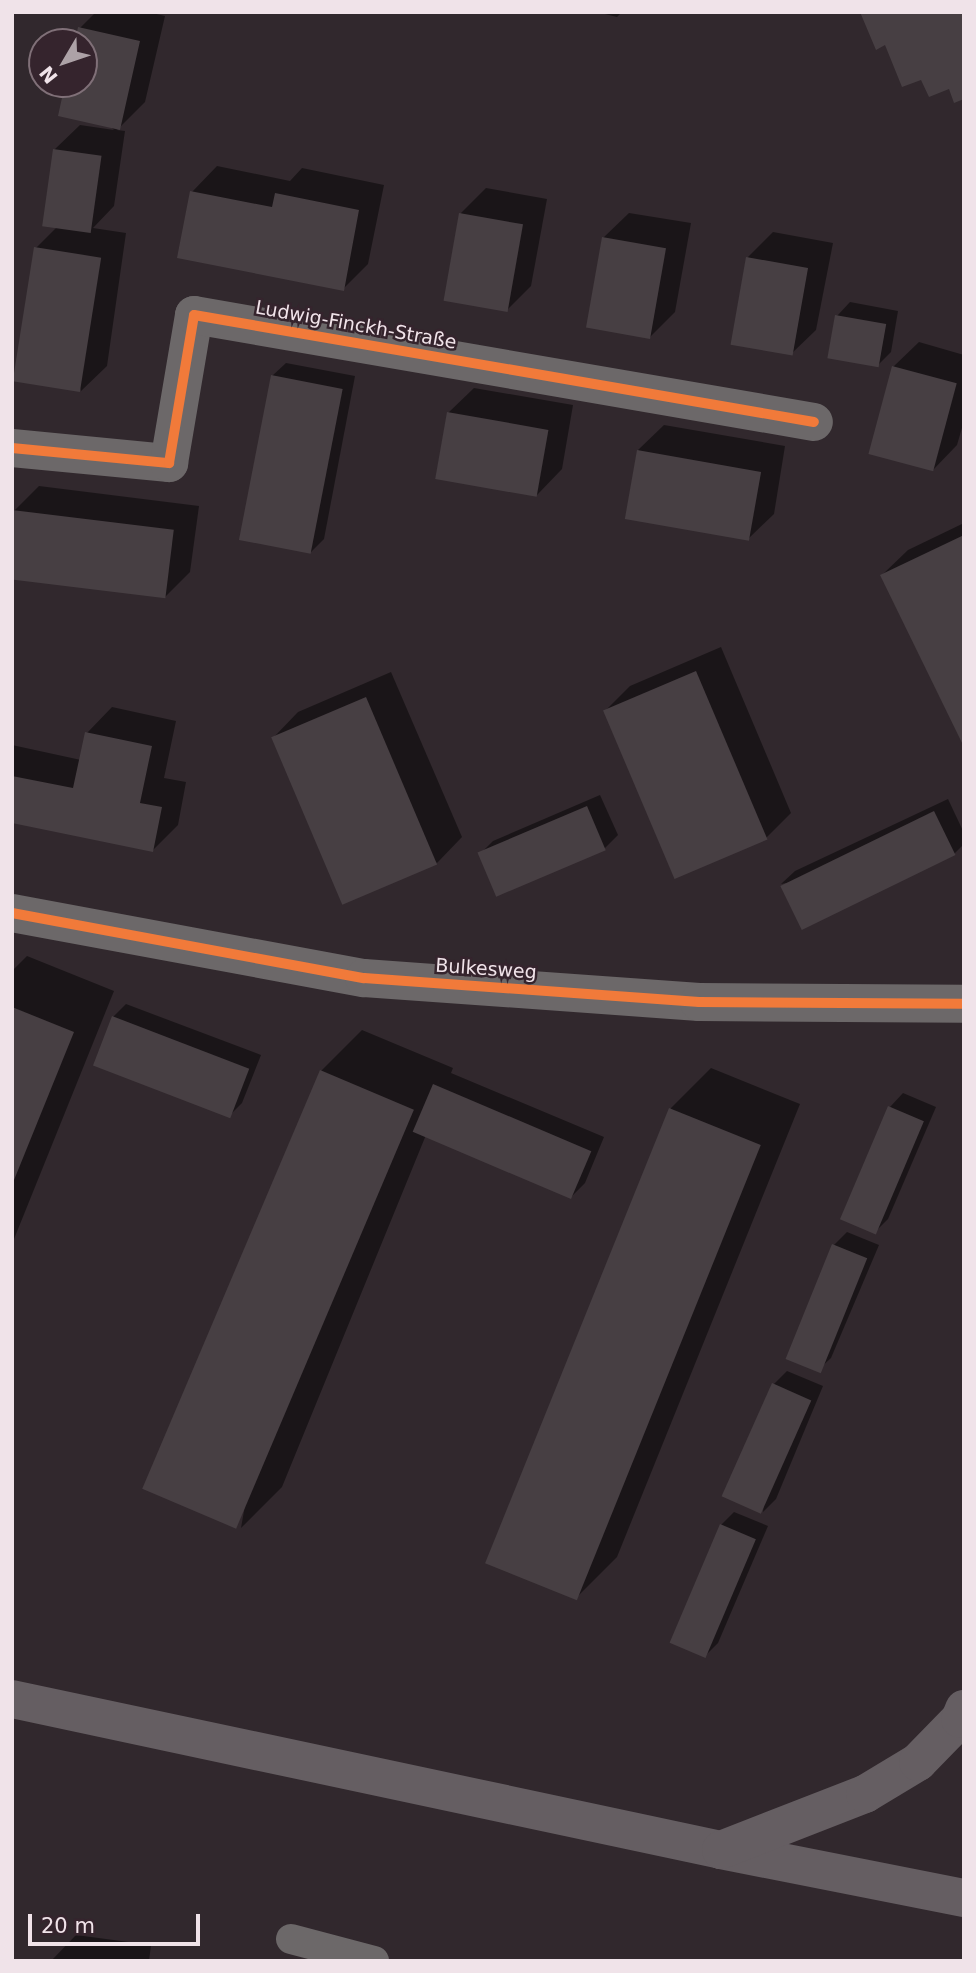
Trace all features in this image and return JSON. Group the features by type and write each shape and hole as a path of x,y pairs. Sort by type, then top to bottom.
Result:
{"main road":[{"path":"12,1699 721,1850 964,1898"},
{"path":"721,1850 865,1794 918,1762 960,1719 964,1709"}],"street":[{"name":"Ludwig-Finckh-Straße","path":"12,448 169,463 194,315 814,422"},
{"name":"Bulkesweg","path":"12,913 364,978 699,1002 964,1004"}],"lane":[{"path":"291,1939 374,1961"}],"building":[{"path":"860,12 964,12 964,99 954,103 949,89 929,97 921,80 902,87 885,45 876,50"},
{"path":"98,32 140,41 120,130 58,116 62,98 98,98"},
{"path":"53,149 102,156 91,233 42,226"},
{"path":"190,191 272,207 275,193 359,210 344,291 177,258"},
{"path":"459,213 523,224 508,312 444,301"},
{"path":"602,237 666,248 650,339 586,328"},
{"path":"34,247 101,258 80,392 13,381"},
{"path":"746,257 808,268 793,356 731,345"},
{"path":"835,315 886,324 879,367 827,358"},
{"path":"892,366 957,383 933,471 868,454"},
{"path":"271,375 343,389 311,554 239,540"},
{"path":"447,412 548,430 537,497 435,479"},
{"path":"637,450 761,472 749,541 625,519"},
{"path":"12,510 174,530 165,598 12,580"},
{"path":"964,535 964,747 880,575"},
{"path":"696,671 768,839 675,879 603,710"},
{"path":"366,697 437,865 342,905 271,737"},
{"path":"85,732 152,746 140,803 162,807 153,852 12,823 12,776 73,788"},
{"path":"587,806 606,850 496,897 477,852"},
{"path":"934,811 955,855 802,930 780,886"},
{"path":"12,1007 74,1032 12,1185"},
{"path":"112,1016 249,1069 230,1118 93,1065"},
{"path":"320,1070 414,1110 236,1529 142,1489"},
{"path":"433,1084 591,1151 571,1199 413,1132"},
{"path":"888,1106 924,1121 876,1234 840,1219"},
{"path":"669,1108 761,1145 577,1600 485,1563"},
{"path":"832,1244 867,1258 821,1373 786,1359"},
{"path":"772,1383 811,1400 761,1514 722,1496"},
{"path":"720,1524 756,1539 705,1658 670,1643"}],"cycle path":[{"path":"12,448 169,463 194,315 814,422"},
{"path":"12,913 364,978 699,1002 964,1004"}]}
